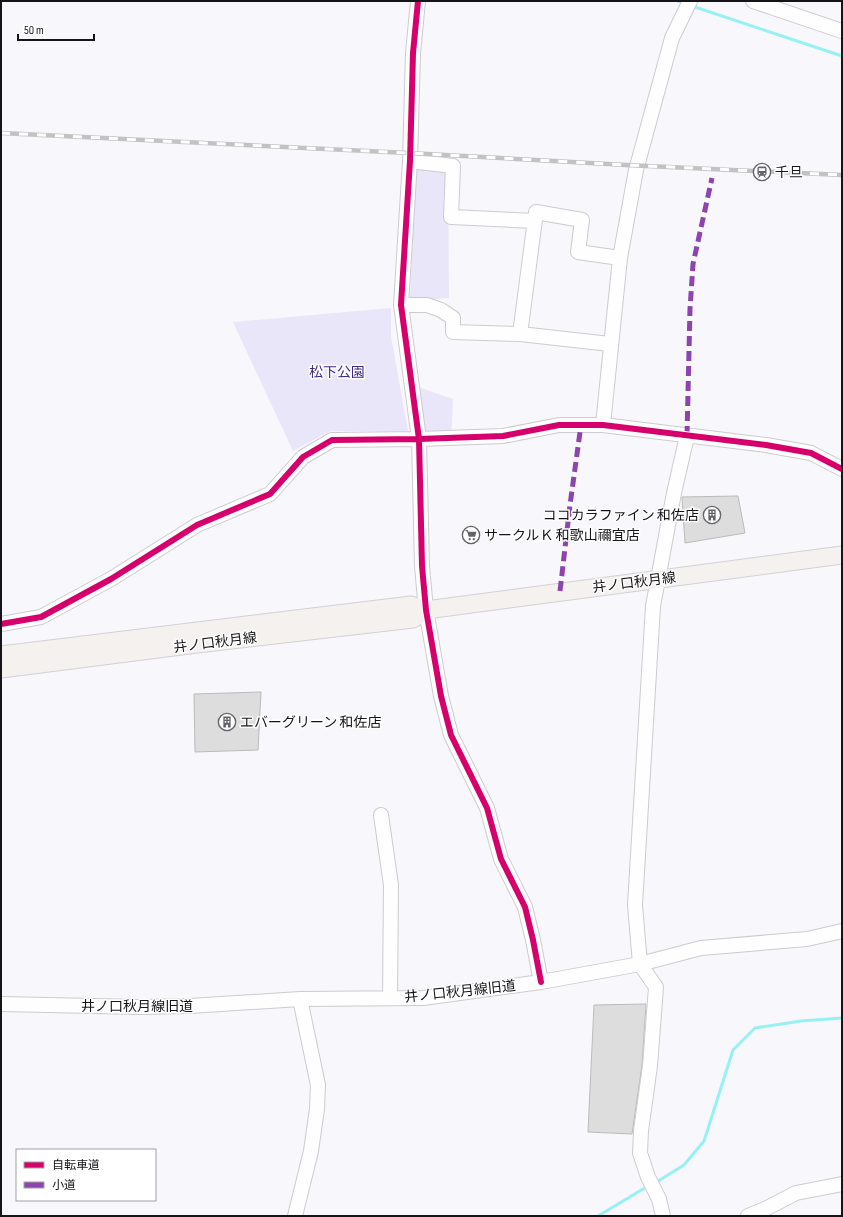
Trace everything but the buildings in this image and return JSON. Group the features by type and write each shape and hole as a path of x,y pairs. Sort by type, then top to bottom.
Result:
{"main road":[{"name":"井ノ口秋月線","path":"1,669 412,619 426,610 842,555"},
{"name":"井ノ口秋月線","path":"1,655 411,605 426,610"}],"street":[{"path":"418,1 413,53 410,161 401,305 419,439 422,566 426,610 441,696 452,735 487,808 501,859 524,907 533,940 540,982"},
{"path":"603,425 610,344 620,258 636,170 672,38 690,1"},
{"path":"753,1 842,31"},
{"path":"410,161 453,166 452,218 535,221"},
{"path":"520,334 536,212 582,220 578,252 620,258"},
{"path":"401,305 427,305 441,310 453,318 453,332 520,334 610,344"},
{"path":"1,624 41,617 111,579 196,526 270,494 303,457 332,440 502,436 560,425 603,425 766,445 810,453 842,469"},
{"path":"663,1216 659,1199 648,1178 640,1153 641,1131 650,1066 656,987 640,964 635,905 653,606 686,436"},
{"path":"382,814 391,885 390,998"},
{"name":"井ノ口秋月線旧道","path":"1,1004 147,1007 190,1006 300,998 423,998 540,982 640,964 701,948 807,939 842,931"},
{"path":"295,1216 311,1151 317,1109 318,1085 300,998"},
{"path":"748,1216 796,1193 842,1184"}],"green space":[{"path":"416,165 448,169 449,298 410,301"},
{"name":"松下公園","path":"391,308 391,336 408,431 330,431 293,451 233,322"},
{"path":"418,387 453,399 451,438 423,434"}],"waterway":[{"path":"678,1 685,3"},
{"path":"692,6 842,56"},
{"path":"655,1183 684,1165 704,1141 733,1050 755,1028 801,1021 842,1018"},
{"path":"598,1216 648,1186"}],"railway":[{"path":"1,133 842,175"}],"marked path":[{"path":"687,436 690,309 693,264 712,178"},
{"path":"560,591 581,425"}],"cycle path":[{"path":"418,1 413,53 410,161 401,305 419,439 422,566 426,610 441,696 451,735 487,808 501,859 525,907 541,982"},
{"path":"1,624 41,617 111,579 197,525 270,494 303,457 332,440 503,436 559,425 603,425 766,445 811,453 842,469"}],"place":[{"name":"千旦","path":"762,172"},
{"name":"ココカラファイン 和佐店","path":"712,515"},
{"name":"サークルＫ 和歌山禰宜店","path":"471,535"},
{"name":"エバーグリーン 和佐店","path":"227,722"}]}
